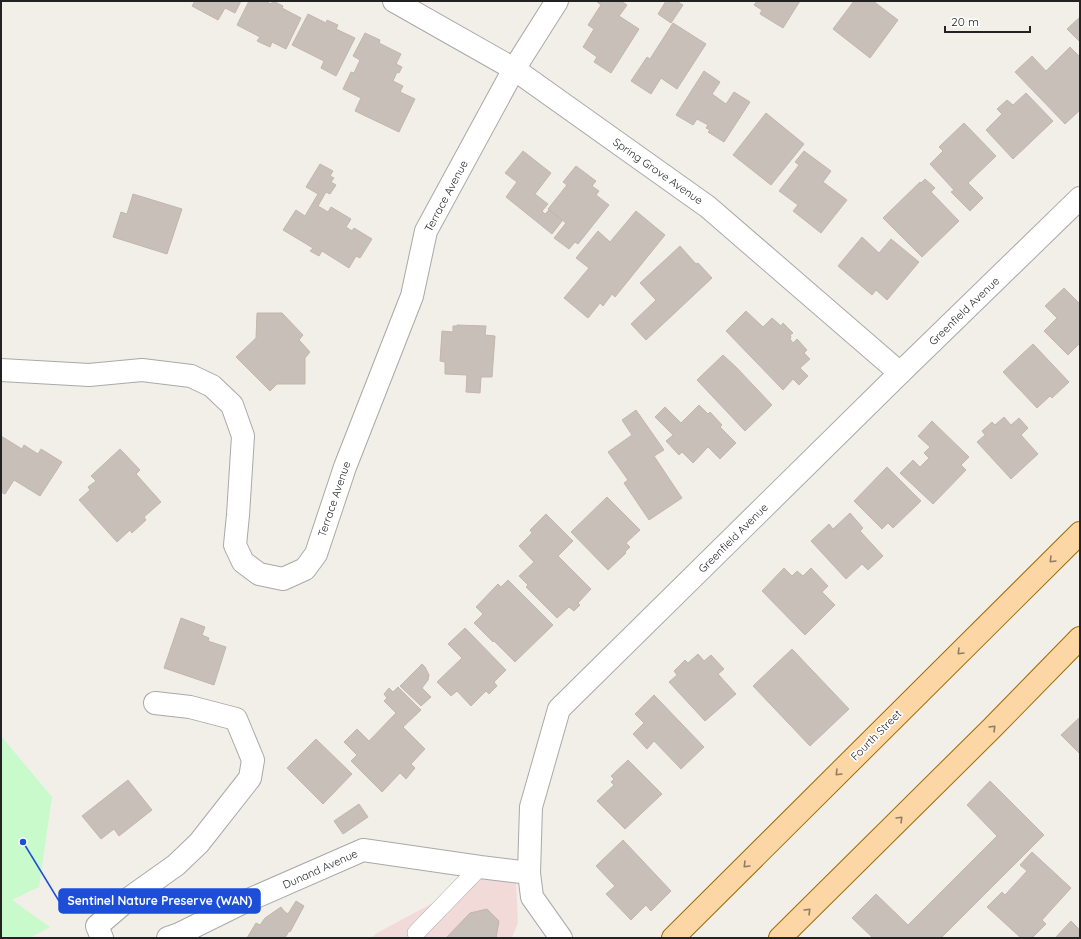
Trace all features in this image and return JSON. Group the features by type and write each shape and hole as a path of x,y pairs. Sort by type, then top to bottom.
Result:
{"main road":[{"name":"Fourth Street","path":"673,938 1080,533"},
{"path":"780,938 992,728 1080,638"}],"street":[{"name":"Spring Grove Avenue","path":"394,1 514,69 708,207 900,373"},
{"name":"Terrace Avenue","path":"1,370 89,375 142,370 191,376 212,386 232,404 243,436 235,545 243,562 259,574 283,579 305,570 316,554 345,467 412,296 426,231 514,69 557,1"},
{"name":"Greenfield Avenue","path":"561,938 532,897 529,873 531,806 559,709 1080,198"},
{"path":"102,938 96,926 131,897 176,865 199,843 250,778 254,760 236,719 190,708 155,703"},
{"name":"Dunand Avenue","path":"168,938 244,902 363,850 529,873"}],"lane":[{"path":"416,933 480,867"}],"shaded area":[{"path":"481,877 516,881 518,923 512,938 371,938 377,933"}],"green space":[{"path":"1,736 52,797 39,887 12,900 50,927 30,938 1,938"}],"building":[{"path":"195,1 241,1 235,13 225,8 218,20 192,6"},
{"path":"249,1 265,1 271,4 273,1 283,6 282,8 301,18 286,49 272,42 270,47 257,41 260,37 237,25"},
{"path":"596,1 621,1 627,5 619,16 639,29 611,73 594,62 597,57 583,47 594,29 588,25 601,5"},
{"path":"666,1 676,1 683,5 671,23 658,14"},
{"path":"757,1 800,1 783,28 760,14 762,10 754,5"},
{"path":"854,1 873,1 898,20 870,58 833,29"},
{"path":"308,14 326,23 327,20 338,25 336,29 355,38 336,76 321,68 324,61 292,45"},
{"path":"1080,17 1080,42 1067,29"},
{"path":"673,23 706,44 677,89 661,78 651,94 631,81 647,57 650,59"},
{"path":"365,33 380,40 379,43 401,54 396,64 402,67 399,73 397,72 393,81 403,86 400,92 415,99 399,132 355,111 361,98 343,89 351,72 354,73 360,60 353,56"},
{"path":"1070,47 1080,57 1080,110 1065,124 1015,72 1032,56 1046,71"},
{"path":"704,71 720,82 712,94 726,104 734,92 750,102 724,142 708,132 710,130 706,128 708,125 697,119 693,125 676,115"},
{"path":"1026,93 1053,121 1013,159 986,130 1002,114 997,109 1007,100 1013,105"},
{"path":"766,113 804,144 771,185 733,155"},
{"path":"964,123 996,156 968,183 983,198 970,211 951,192 954,190 930,164 943,151 939,147"},
{"path":"523,151 551,173 535,194 548,204 542,211 545,214 549,210 562,221 552,234 506,197 517,182 505,173"},
{"path":"804,151 831,171 823,182 847,200 821,233 793,211 798,205 779,191 799,165 795,162"},
{"path":"320,164 333,171 330,176 334,178 331,182 336,185 330,194 326,192 318,206 328,212 331,207 351,219 346,227 352,231 354,228 372,239 360,258 356,256 349,268 322,251 319,256 310,251 313,248 283,230 296,210 305,216 318,194 306,187"},
{"path":"576,166 596,181 592,186 599,191 596,195 609,205 578,244 575,242 569,249 554,238 566,223 548,209 567,185 563,182"},
{"path":"925,179 935,188 931,192 959,221 922,257 883,218 920,182 921,183"},
{"path":"133,194 182,209 167,254 113,237 121,212 127,214"},
{"path":"636,211 665,235 615,297 612,294 603,306 600,303 588,318 564,298 589,268 576,258 598,231 610,242"},
{"path":"862,237 879,253 891,239 919,262 887,300 876,290 872,295 838,266"},
{"path":"680,246 696,264 698,263 712,278 646,340 631,324 656,300 640,283"},
{"path":"1064,288 1080,304 1080,343 1068,355 1044,331 1057,318 1045,306"},
{"path":"746,311 763,327 772,318 781,326 783,323 793,333 790,335 790,339 793,343 797,339 807,350 804,353 810,359 800,368 808,376 799,385 793,379 783,390 726,331"},
{"path":"257,313 282,313 303,335 299,340 310,352 305,358 305,384 277,384 270,391 236,357 256,338"},
{"path":"453,326 486,326 485,335 495,336 492,377 481,377 480,393 466,392 467,375 445,374 445,362 440,361 442,331 453,332"},
{"path":"1033,344 1069,382 1052,398 1050,396 1037,408 1003,372"},
{"path":"723,355 772,405 745,431 697,380"},
{"path":"699,405 708,414 710,412 722,425 720,427 736,443 720,459 708,447 693,463 682,452 679,455 666,441 673,435 655,417 665,407 681,423"},
{"path":"636,410 664,450 654,456 682,498 649,520 624,483 628,480 608,452 632,435 622,420"},
{"path":"1004,417 1011,425 1019,418 1028,428 1021,435 1038,454 1011,479 977,442 985,435 982,431 992,422 995,425"},
{"path":"932,421 969,457 961,465 966,470 933,504 900,473 913,460 920,467 929,458 924,453 930,447 918,436"},
{"path":"1,436 22,449 24,445 38,454 41,449 62,462 40,496 14,480 5,494 1,492"},
{"path":"120,449 140,470 136,474 161,502 144,517 146,520 132,533 130,530 117,542 79,500 90,490 88,487 96,481 91,476"},
{"path":"887,467 921,501 893,528 888,523 882,529 854,501"},
{"path":"607,497 640,530 626,543 630,547 625,552 626,553 608,570 571,532"},
{"path":"850,513 863,528 860,531 883,556 868,570 862,564 846,579 811,541 829,524 833,529"},
{"path":"546,514 573,541 558,556 591,589 578,603 580,605 574,611 569,607 557,618 526,587 528,585 519,576 534,562 519,546 532,533 530,530"},
{"path":"784,568 792,576 797,571 803,576 811,568 828,586 822,592 835,605 805,635 762,591"},
{"path":"508,580 553,625 515,662 474,623 483,614 476,607 498,584 501,587"},
{"path":"181,618 205,627 202,635 209,638 208,641 226,647 214,685 164,668"},
{"path":"465,628 506,670 494,682 497,686 489,694 486,691 471,706 457,691 451,696 437,682 462,658 448,644"},
{"path":"792,649 849,709 810,746 753,686"},
{"path":"698,654 704,661 711,655 724,669 718,674 736,694 705,721 669,682 677,675 674,671 685,660 688,663"},
{"path":"422,664 429,675 428,680 422,688 431,697 421,706 400,686"},
{"path":"398,687 421,710 403,727 425,749 411,764 415,768 406,779 400,773 382,792 351,761 357,755 344,742 357,729 369,741 396,713 384,701 387,698 384,694 389,688 393,692"},
{"path":"654,695 704,747 681,769 654,741 647,749 633,734 644,723 635,714"},
{"path":"1080,717 1080,754 1061,735"},
{"path":"316,739 352,774 323,804 287,768"},
{"path":"628,760 662,794 625,829 597,801 614,785 611,782 614,779 611,776"},
{"path":"128,780 152,810 119,836 114,829 101,839 82,816"},
{"path":"990,781 1044,835 941,938 873,938 852,918 876,894 908,925 997,836 967,805"},
{"path":"359,804 368,817 343,834 334,821"},
{"path":"623,840 671,891 651,911 646,905 631,920 606,894 615,886 596,866"},
{"path":"1032,852 1071,888 1042,920 1046,924 1032,938 1021,938 987,907 1002,892 1005,895 1027,871 1020,865"},
{"path":"296,901 304,906 290,932 289,931 285,938 247,938 256,923 260,925 265,918 281,907 288,914"},
{"path":"487,909 499,921 496,938 446,938 470,913"},
{"path":"1071,921 1080,930 1080,938 1055,938"}],"place":[{"name":"Sentinel Nature Preserve (WAN)","path":"23,842"}]}
